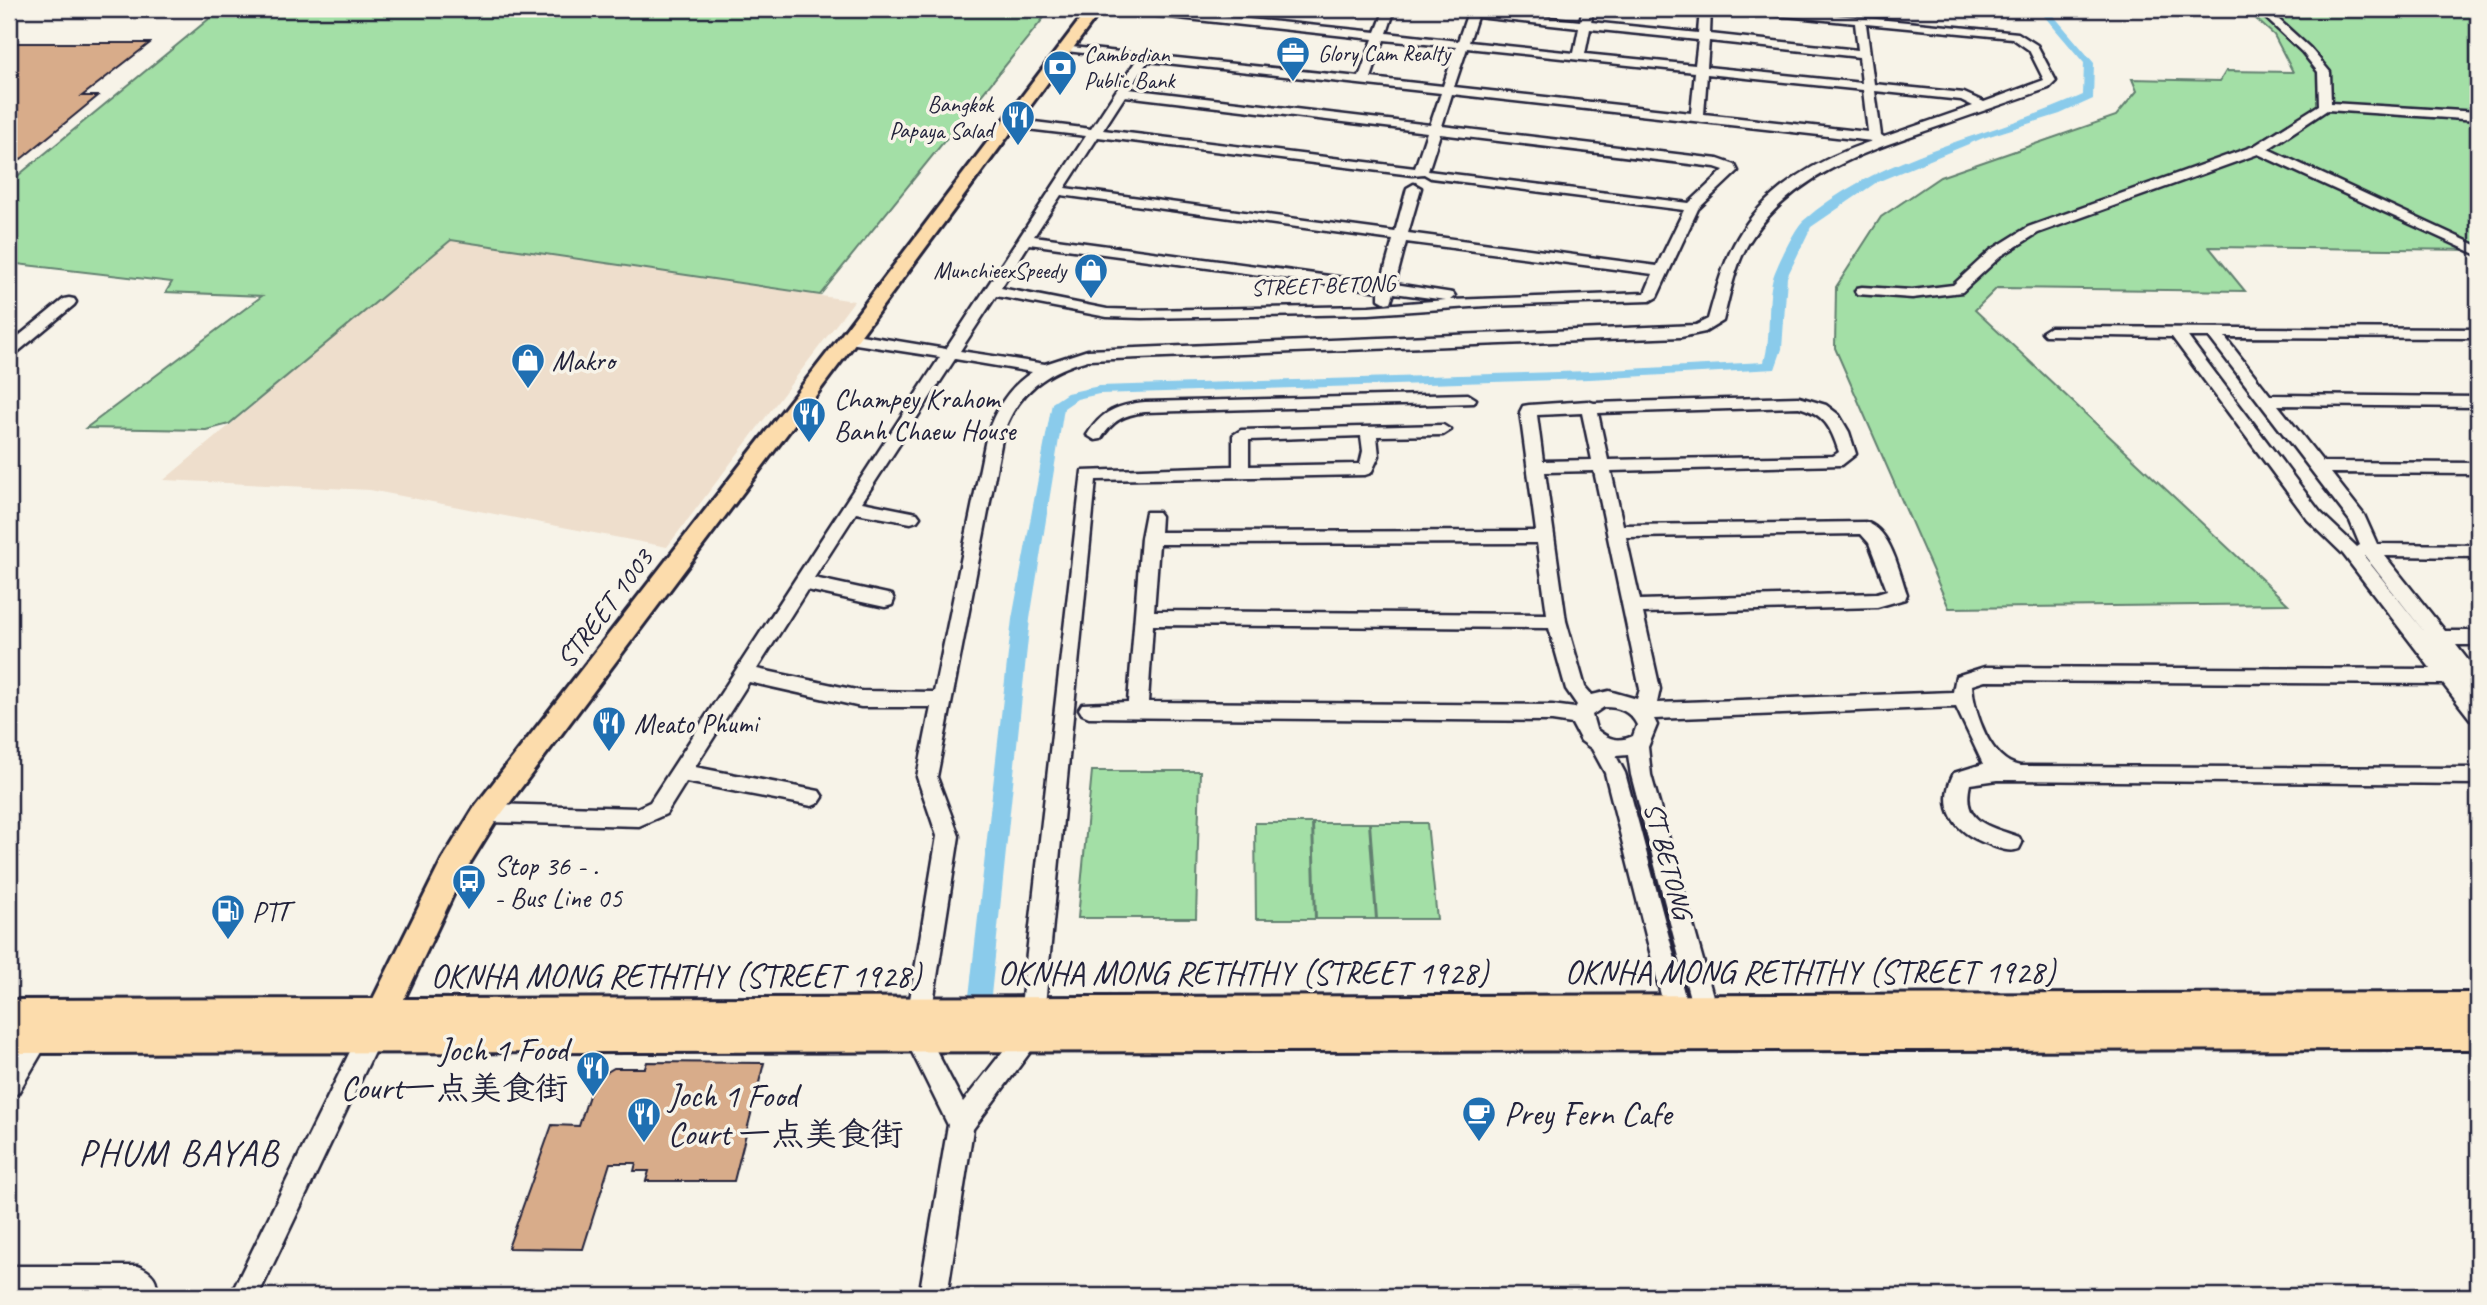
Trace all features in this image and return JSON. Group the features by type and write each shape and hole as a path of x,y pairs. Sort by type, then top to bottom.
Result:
{"main road":[{"name":"STREET 1003","path":"375,1026 452,868 486,813 849,338 1095,9"},
{"name":"OKNHA MONG RETHTHY (STREET 1928)","path":"24,1026 1694,1022 2478,1007"},
{"name":"OKNHA MONG RETHTHY (STREET 1928)","path":"1694,1022 2478,1035"}],"street":[{"path":"1123,9 1382,30 1462,45 1964,97 1983,106"},
{"path":"1224,9 1322,24"},
{"path":"1364,80 1390,9"},
{"path":"1579,57 1588,9"},
{"path":"1697,118 1706,9"},
{"path":"961,1124 928,1023 948,836 927,777 999,419 1014,394 1045,369 1073,358 1117,353 1681,332 1700,329 1709,326 1719,315 1737,251 1768,208 1796,183 1824,165 1878,139 1983,106 2050,81 2030,42 2014,36 1744,9"},
{"path":"2261,9 2306,50 2324,72 2325,106"},
{"path":"1091,139 1408,186 1424,176 1434,130 1474,11 1863,54"},
{"path":"1860,20 1867,87 1878,139"},
{"path":"1066,48 1878,139"},
{"path":"486,813 639,817 658,808 683,773 851,506 1145,56"},
{"path":"1057,191 1660,271 1688,213 1729,174 1730,168 1718,163 1122,92"},
{"path":"1862,291 1912,294 1957,289 1997,253 2033,230 2259,149 2325,106 2478,116"},
{"path":"1005,129 1424,176 1688,213"},
{"path":"2259,149 2478,251"},
{"path":"1369,310 1385,302 1401,235 1408,186 1402,176 1424,176"},
{"path":"1026,239 1387,286 1485,302"},
{"name":"STREET BETONG","path":"992,291 1107,313 1369,310 1485,302 1650,297 1660,271"},
{"path":"9,352 69,302"},
{"path":"2050,332 2478,333"},
{"path":"2177,333 2314,516 2349,550 2478,715"},
{"path":"2214,333 2358,519 2371,551 2474,683"},
{"path":"849,338 1045,369"},
{"path":"1095,435 1104,419 1123,410 1145,407 1468,399"},
{"path":"2265,400 2478,402"},
{"path":"1089,709 1552,713 1584,711 1609,698 1627,702 1639,711 1647,731 1637,745 1620,749 1600,744 1586,732 1584,711 1557,621 1547,537 1536,467 1529,410 1588,406 1799,402 1826,410 1832,416 1848,454 1836,461 1536,467"},
{"path":"1588,406 1650,690 1647,702 1639,711"},
{"path":"1241,470 1241,435 1443,430"},
{"path":"933,1296 961,1124 1020,1023 1088,475 1365,469 1369,465 1372,445 1368,431"},
{"path":"2317,467 2478,468"},
{"path":"851,506 911,517"},
{"path":"1137,710 1152,516"},
{"path":"1615,531 1865,528 1877,540 1898,594 1877,600 1632,607"},
{"path":"1150,538 1547,537"},
{"path":"2349,550 2478,551"},
{"path":"802,582 885,600"},
{"path":"1144,618 1557,621"},
{"path":"2418,638 2478,638"},
{"path":"745,674 862,699 942,700"},
{"path":"2005,771 1990,758 1962,699 1960,687 1963,681 1985,674 2448,677 2474,683"},
{"path":"1639,711 1962,699"},
{"name":"ST BETONG","path":"1600,744 1615,773 1694,1022"},
{"name":"ST BETONG","path":"1637,745 1641,775 1694,1022"},
{"path":"2011,844 1981,834 1963,821 1957,812 1956,798 1961,779 2005,771 2020,774 2478,776"},
{"path":"683,773 812,797"},
{"path":"9,1085 24,1026"},
{"name":"STREET 1003","path":"244,1296 375,1026"},
{"path":"9,1279 138,1280 144,1286 142,1296"}],"shaded area":[{"name":"Makro","path":"451,240 854,301 667,547 370,490 164,480"}],"green space":[{"path":"221,9 1051,9 820,295 451,240 229,424 206,430 86,428 262,296 166,292 172,282 17,264 9,270 9,183"},
{"path":"2245,9 2478,9 2478,250 2209,247 2245,291 1997,288 1975,310 2288,604 1949,608 1835,348 1836,287 1881,217 1940,177 2116,116 2137,91 2132,79 2220,81 2226,71 2293,72 2274,35"},
{"path":"1092,771 1200,771 1196,918 1078,918"},
{"path":"1255,823 1312,823 1315,919 1256,919"},
{"path":"1313,823 1369,823 1376,919 1316,919"},
{"path":"1370,823 1427,823 1437,919 1377,919"}],"building":[{"path":"9,43 150,43 82,96 98,96 9,169"},
{"name":"Joch 1 Food Court 一点美食街","path":"647,1062 764,1063 734,1181 646,1181 649,1171 634,1171 636,1163 610,1163 583,1249 508,1248 552,1125 579,1126 594,1080 614,1068 645,1068"}],"waterway":[{"path":"979,1005 1021,619 1057,406 1072,396 1099,390 1590,375 1770,366 1775,349 1780,277 1806,225 1873,179 1979,136 2056,112 2089,97 2089,63 2043,9"}],"place":[{"name":"Glory Cam Realty","path":"1293,83"},
{"name":"Cambodian Public Bank","path":"1060,97"},
{"name":"Bangkok Papaya Salad","path":"1018,147"},
{"name":"MunchieexSpeedy","path":"1091,300"},
{"name":"Makro","path":"528,390"},
{"name":"Champey Krahom Banh Chaew House","path":"809,444"},
{"name":"Meato Phumi","path":"609,753"},
{"name":"Stop 36 - . - Bus Line 05","path":"469,911"},
{"name":"PTT","path":"228,941"},
{"name":"Joch 1 Food Court一点美食街","path":"593,1098"},
{"name":"Prey Fern Cafe","path":"1479,1143"},
{"name":"Joch 1 Food Court 一点美食街","path":"644,1144"}],"district":[{"name":"PHUM BAYAB","path":"179,1152"}]}
